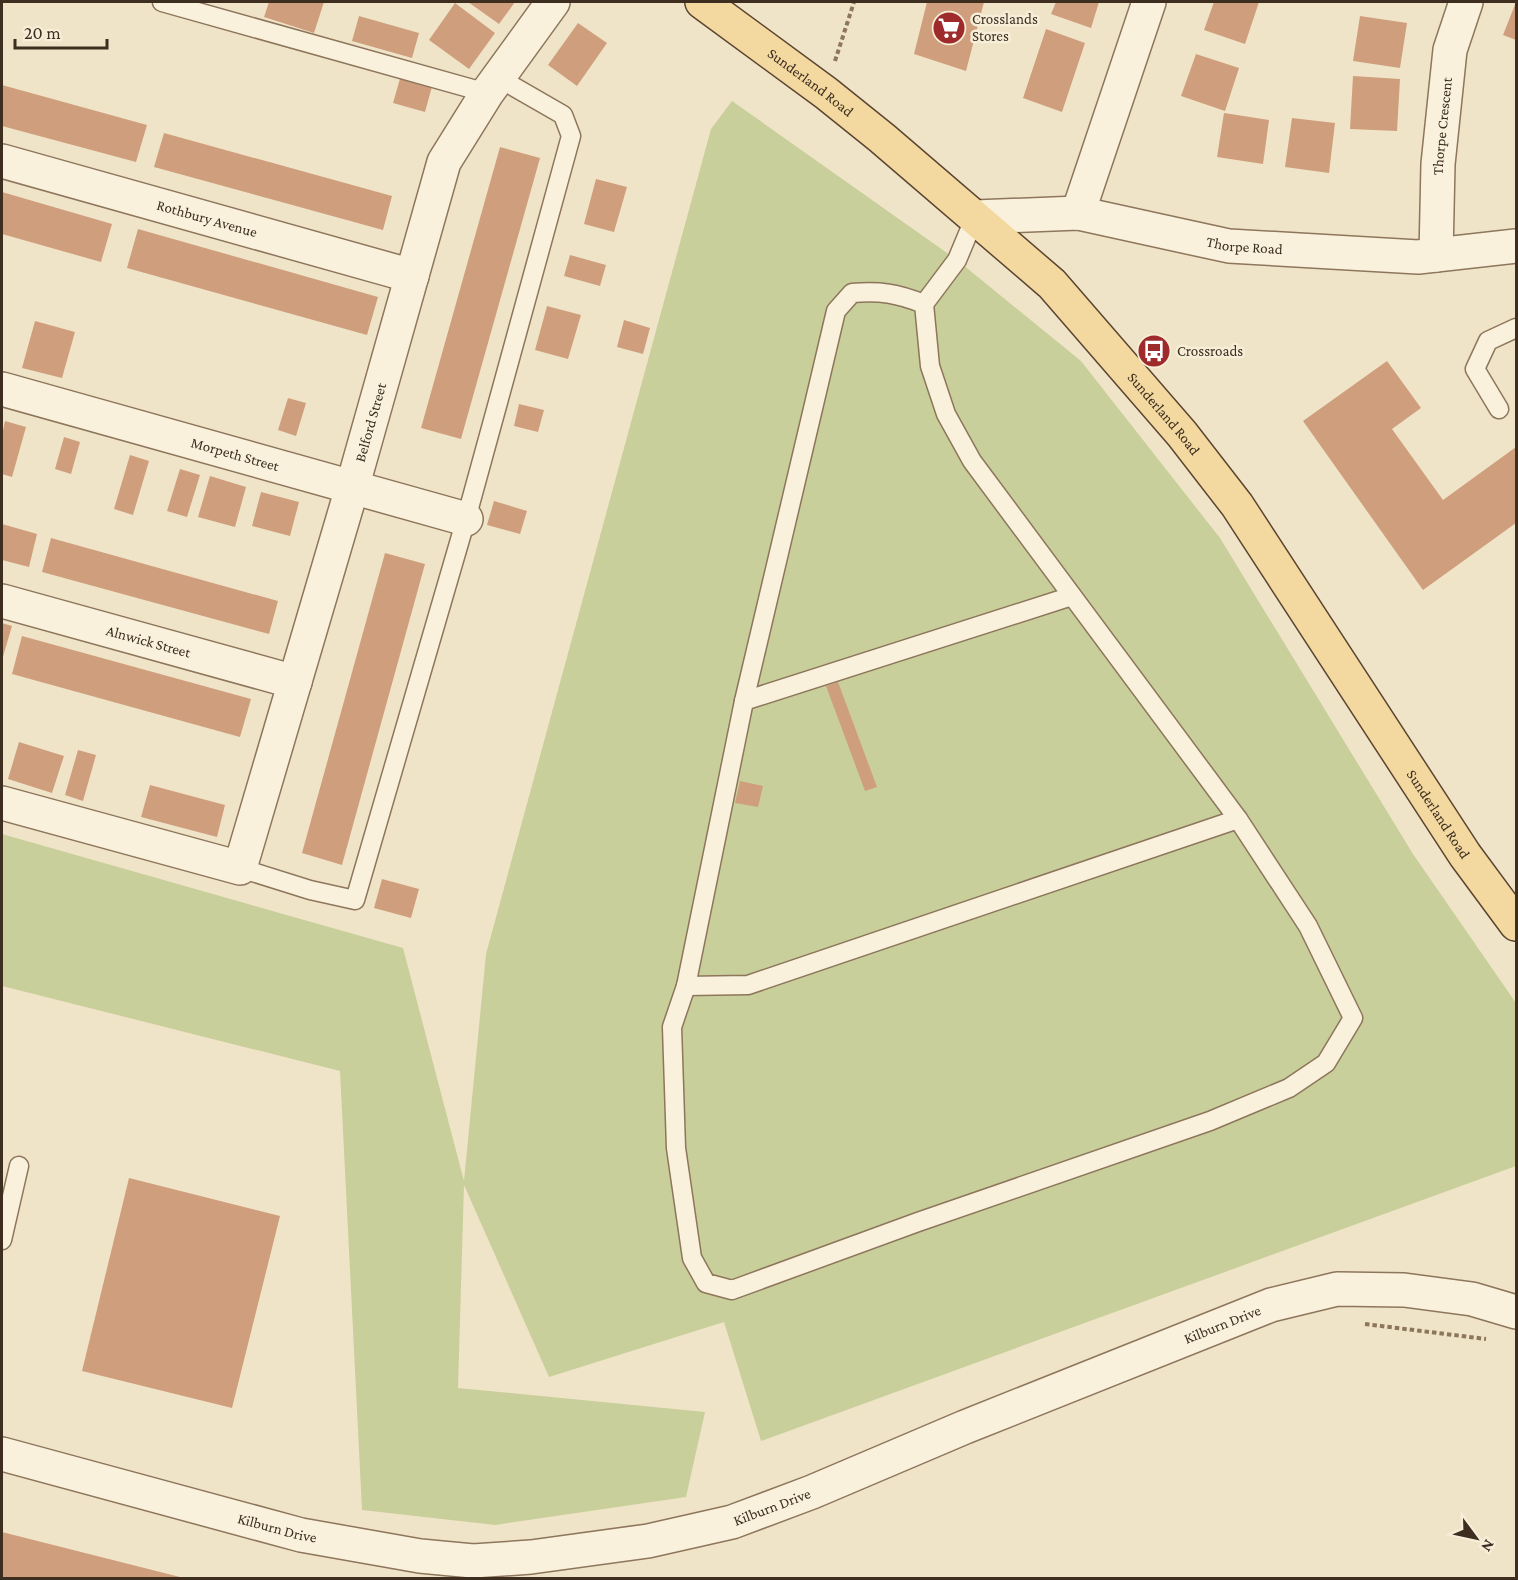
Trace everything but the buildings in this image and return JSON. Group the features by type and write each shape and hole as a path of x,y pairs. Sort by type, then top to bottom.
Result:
{"main road":[{"name":"Sunderland Road","path":"702,2 826,93 1052,284 1182,435 1237,505 1465,855 1516,924"}],"street":[{"name":"Belford Street","path":"240,868 352,488 444,162 492,85 553,2"},
{"path":"1078,213 1149,2"},
{"name":"Thorpe Crescent","path":"1436,255 1438,164 1450,50 1466,2"},
{"name":"Rothbury Avenue","path":"2,161 412,276"},
{"name":"Thorpe Road","path":"975,217 1078,213 1229,246 1419,257 1516,246"},
{"name":"Morpeth Street","path":"2,389 466,519"},
{"name":"Alnwick Street","path":"2,601 295,682"},
{"path":"2,803 240,868"},
{"name":"Kilburn Drive","path":"2,1454 301,1535 420,1556 473,1561 531,1557 648,1541 732,1522 812,1492 965,1427 1282,1302 1337,1289 1404,1290 1473,1299 1516,1312"}],"lane":[{"path":"162,2 492,85 563,115 571,136 466,519 356,900 310,890 240,868"},
{"path":"924,304 899,294 862,292 852,293 836,311 744,701 686,986 672,1028 676,1148 692,1258 706,1283 732,1290 918,1222 1210,1121 1289,1088 1326,1063 1353,1018 1308,926 1238,819 972,461 946,414 930,366 924,304 957,260 975,217"},
{"path":"1499,409 1475,369 1488,341 1516,328"},
{"path":"744,701 1071,596"},
{"path":"686,986 748,985 1238,819"},
{"path":"2,1240 19,1166"}],"path":[{"path":"826,93 854,2"}],"green space":[{"path":"732,101 957,260 1081,361 1220,538 1413,854 1516,1003 1516,1166 761,1441 724,1322 549,1377 464,1185 458,1388 705,1412 686,1497 495,1525 362,1510 340,1071 2,986 2,834 403,948 464,1181 486,954 711,129"}],"place":[{"name":"Crosslands Stores","path":"949,28"},
{"name":"Crossroads","path":"1154,351"}]}
